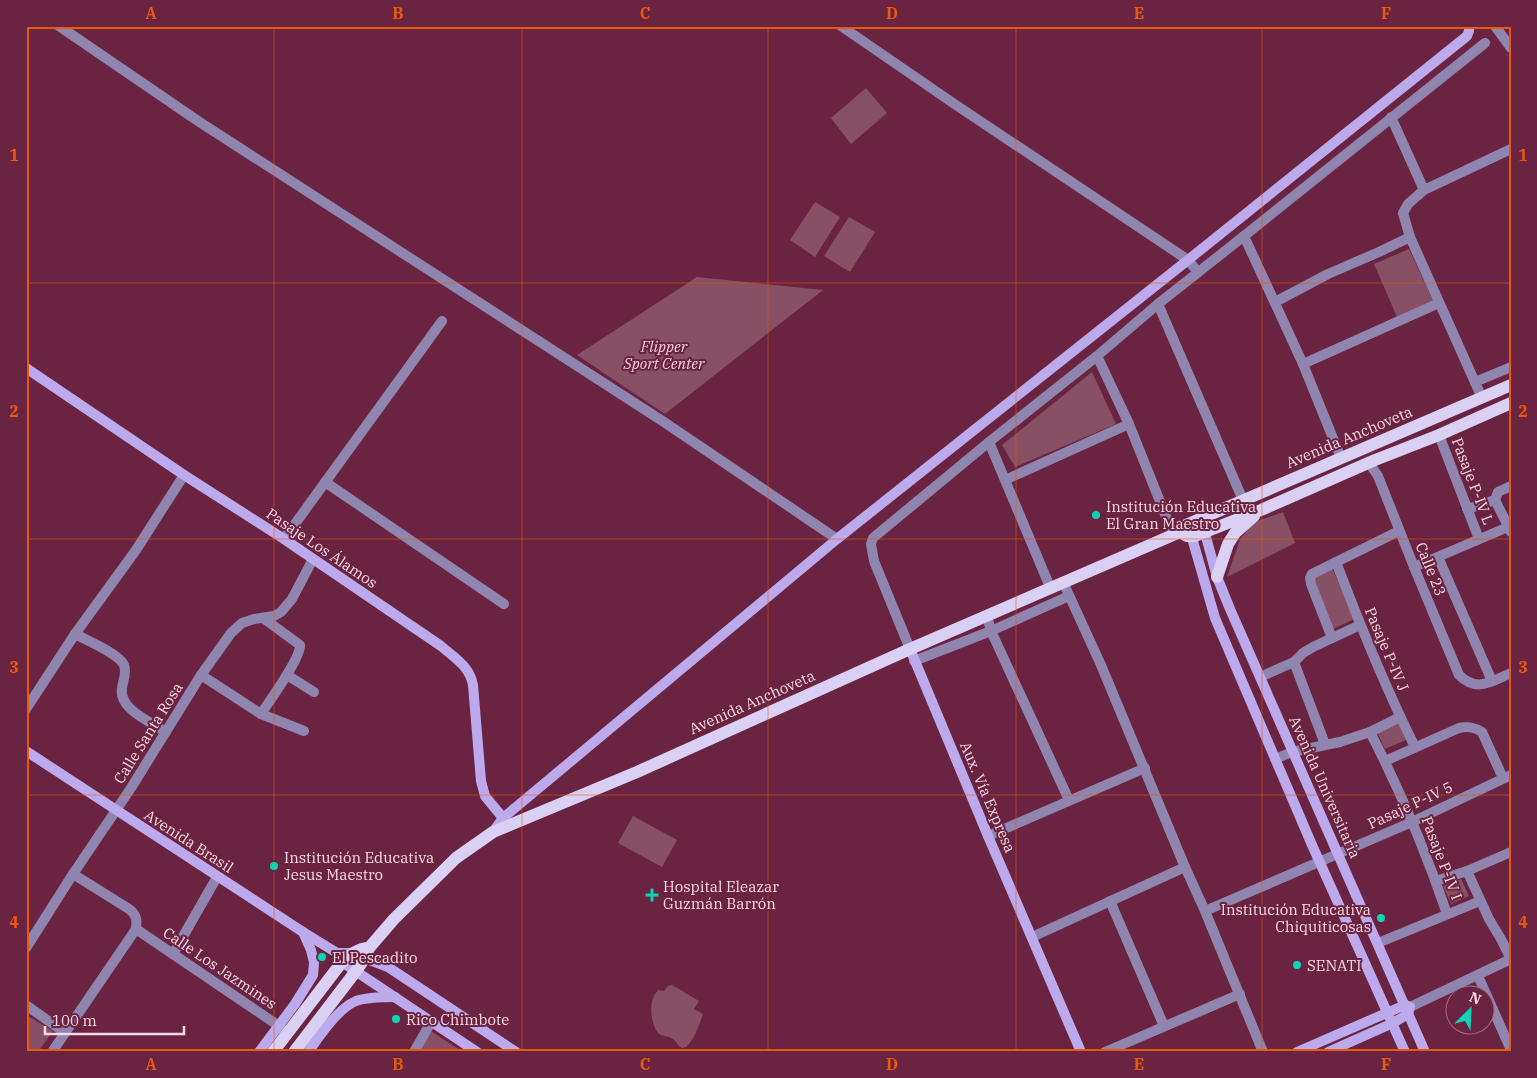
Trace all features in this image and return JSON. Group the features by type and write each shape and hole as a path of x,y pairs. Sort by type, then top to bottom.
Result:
{"main road":[{"path":"493,832 503,818 837,539 1467,36 1470,27"},
{"name":"Pasaje Los Álamos","path":"26,368 184,475 284,539 441,646 463,666 471,675 481,781 485,796 503,818"},
{"name":"Avenida Anchoveta","path":"294,1052 394,919 456,858 493,832 912,655 987,616 1186,529 1243,500 1511,385"},
{"name":"Avenida Anchoveta","path":"1186,529 1205,532 1511,403"},
{"path":"1217,577 1228,544 1235,532 1261,510"},
{"path":"1186,529 1215,618 1312,845 1405,1052"},
{"name":"Avenida Universitaria","path":"1205,532 1217,577 1292,752 1408,1009 1425,1052"},
{"name":"Aux. Vía Expresa","path":"912,655 1081,1052"},
{"name":"Avenida Brasil","path":"26,751 217,877 343,956 356,972 477,1052"},
{"path":"273,1052 295,1004 314,975 314,962 311,950 303,932"},
{"path":"259,1052 283,1030 343,956 365,948 367,953 388,968 516,1052"},
{"path":"308,1052 341,1011 356,1001 379,997 395,997"},
{"path":"1297,1052 1388,1011 1408,1009"},
{"path":"1328,1052 1393,1023 1408,1009"}],"street":[{"path":"59,26 198,121 664,422 837,539"},
{"path":"841,26 1188,260 1198,272"},
{"path":"1496,26 1511,48"},
{"path":"1050,587 989,442 1098,356 1158,304 1486,43"},
{"path":"1391,117 1424,190"},
{"path":"1482,398 1410,237 1403,213 1408,204 1424,190 1511,149"},
{"path":"1244,236 1275,302 1342,458"},
{"path":"1275,302 1328,274 1410,237"},
{"path":"1302,364 1439,303"},
{"path":"1158,304 1243,500"},
{"path":"284,539 442,321"},
{"path":"1098,356 1129,424 1186,529"},
{"path":"1475,382 1511,367"},
{"path":"1005,480 1129,424"},
{"name":"Pasaje P-IV L","path":"1438,435 1479,539"},
{"name":"Aux. Vía Expresa","path":"912,655 871,552 873,538 989,442"},
{"name":"Calle 23","path":"1369,463 1378,476 1456,671 1469,683 1480,686 1492,680"},
{"path":"26,709 75,634 136,550 184,475"},
{"path":"325,482 504,604"},
{"path":"1414,567 1479,539 1510,529 1495,500 1498,492 1511,486"},
{"path":"1466,509 1495,500"},
{"path":"1332,638 1310,578 1315,571 1399,531"},
{"path":"1438,557 1492,680 1511,673"},
{"name":"Calle Santa Rosa","path":"26,948 201,675 232,632 242,623 274,616 281,612 292,599 313,559"},
{"name":"Pasaje P-IV J","path":"1336,562 1360,625 1415,747"},
{"path":"1063,582 1145,768 1185,867 1206,911 1263,1052"},
{"path":"912,655 992,631 1069,596"},
{"path":"987,616 992,631 1069,800"},
{"path":"261,714 300,650 300,645 263,618"},
{"path":"1260,677 1294,662 1303,653 1360,625"},
{"path":"75,634 115,656 124,665 125,677 121,691 123,702 131,710 166,732"},
{"path":"1294,662 1326,744"},
{"path":"287,674 314,692"},
{"path":"201,675 261,714 304,731"},
{"path":"1275,759 1292,752 1340,742 1370,732 1400,717"},
{"path":"1385,761 1467,726 1482,732 1507,776"},
{"name":"Pasaje P-IV I","path":"1370,732 1412,822 1447,914"},
{"path":"988,836 1145,768"},
{"name":"Pasaje P-IV 5","path":"1206,911 1412,822 1507,776"},
{"path":"1436,881 1467,871 1511,852"},
{"path":"1032,937 1185,867"},
{"path":"1408,1009 1511,959 1506,937 1480,900 1467,871"},
{"path":"52,1052 136,929 137,920 135,914 73,874"},
{"path":"173,954 217,877"},
{"path":"1378,943 1480,900"},
{"path":"1110,901 1164,1026"},
{"name":"Calle Los Jazmines","path":"136,929 283,1030"},
{"path":"1478,976 1510,1044"},
{"path":"1105,1052 1240,994"},
{"path":"26,1005 64,1032"},
{"path":"414,1052 431,1022"}],"green space":[{"path":"866,88 887,113 851,144 831,118"},
{"path":"815,202 840,217 815,257 790,240"},
{"path":"849,217 875,232 850,272 824,256"},
{"path":"1409,249 1433,301 1397,317 1374,264"},
{"name":"Flipper Sport Center","path":"697,277 823,290 665,414 577,355"},
{"path":"1092,372 1116,424 1015,467 1002,445"},
{"path":"1283,512 1295,543 1227,577 1240,539 1255,522"},
{"path":"1332,568 1354,619 1333,629 1311,578"},
{"path":"1397,721 1406,740 1385,749 1376,730"},
{"path":"633,816 677,840 662,867 618,843"},
{"path":"1461,879 1469,896 1451,904 1443,886"},
{"path":"672,985 699,1001 694,1009 703,1014 692,1040 686,1047 682,1048 670,1037 658,1033 653,1023 651,1011 653,999 658,990 664,991 668,986"},
{"path":"26,1015 53,1031 38,1052 26,1052"},
{"path":"429,1030 463,1052 418,1052"}],"place":[{"name":"Institución Educativa El Gran Maestro","path":"1096,515"},
{"name":"Institución Educativa Jesus Maestro","path":"274,866"},
{"name":"Hospital Eleazar Guzmán Barrón","path":"652,895"},
{"name":"Institución Educativa Chiquiticosas","path":"1381,918"},
{"name":"El Pescadito","path":"322,957"},
{"name":"SENATI","path":"1297,965"},
{"name":"Rico Chimbote","path":"396,1019"}]}
